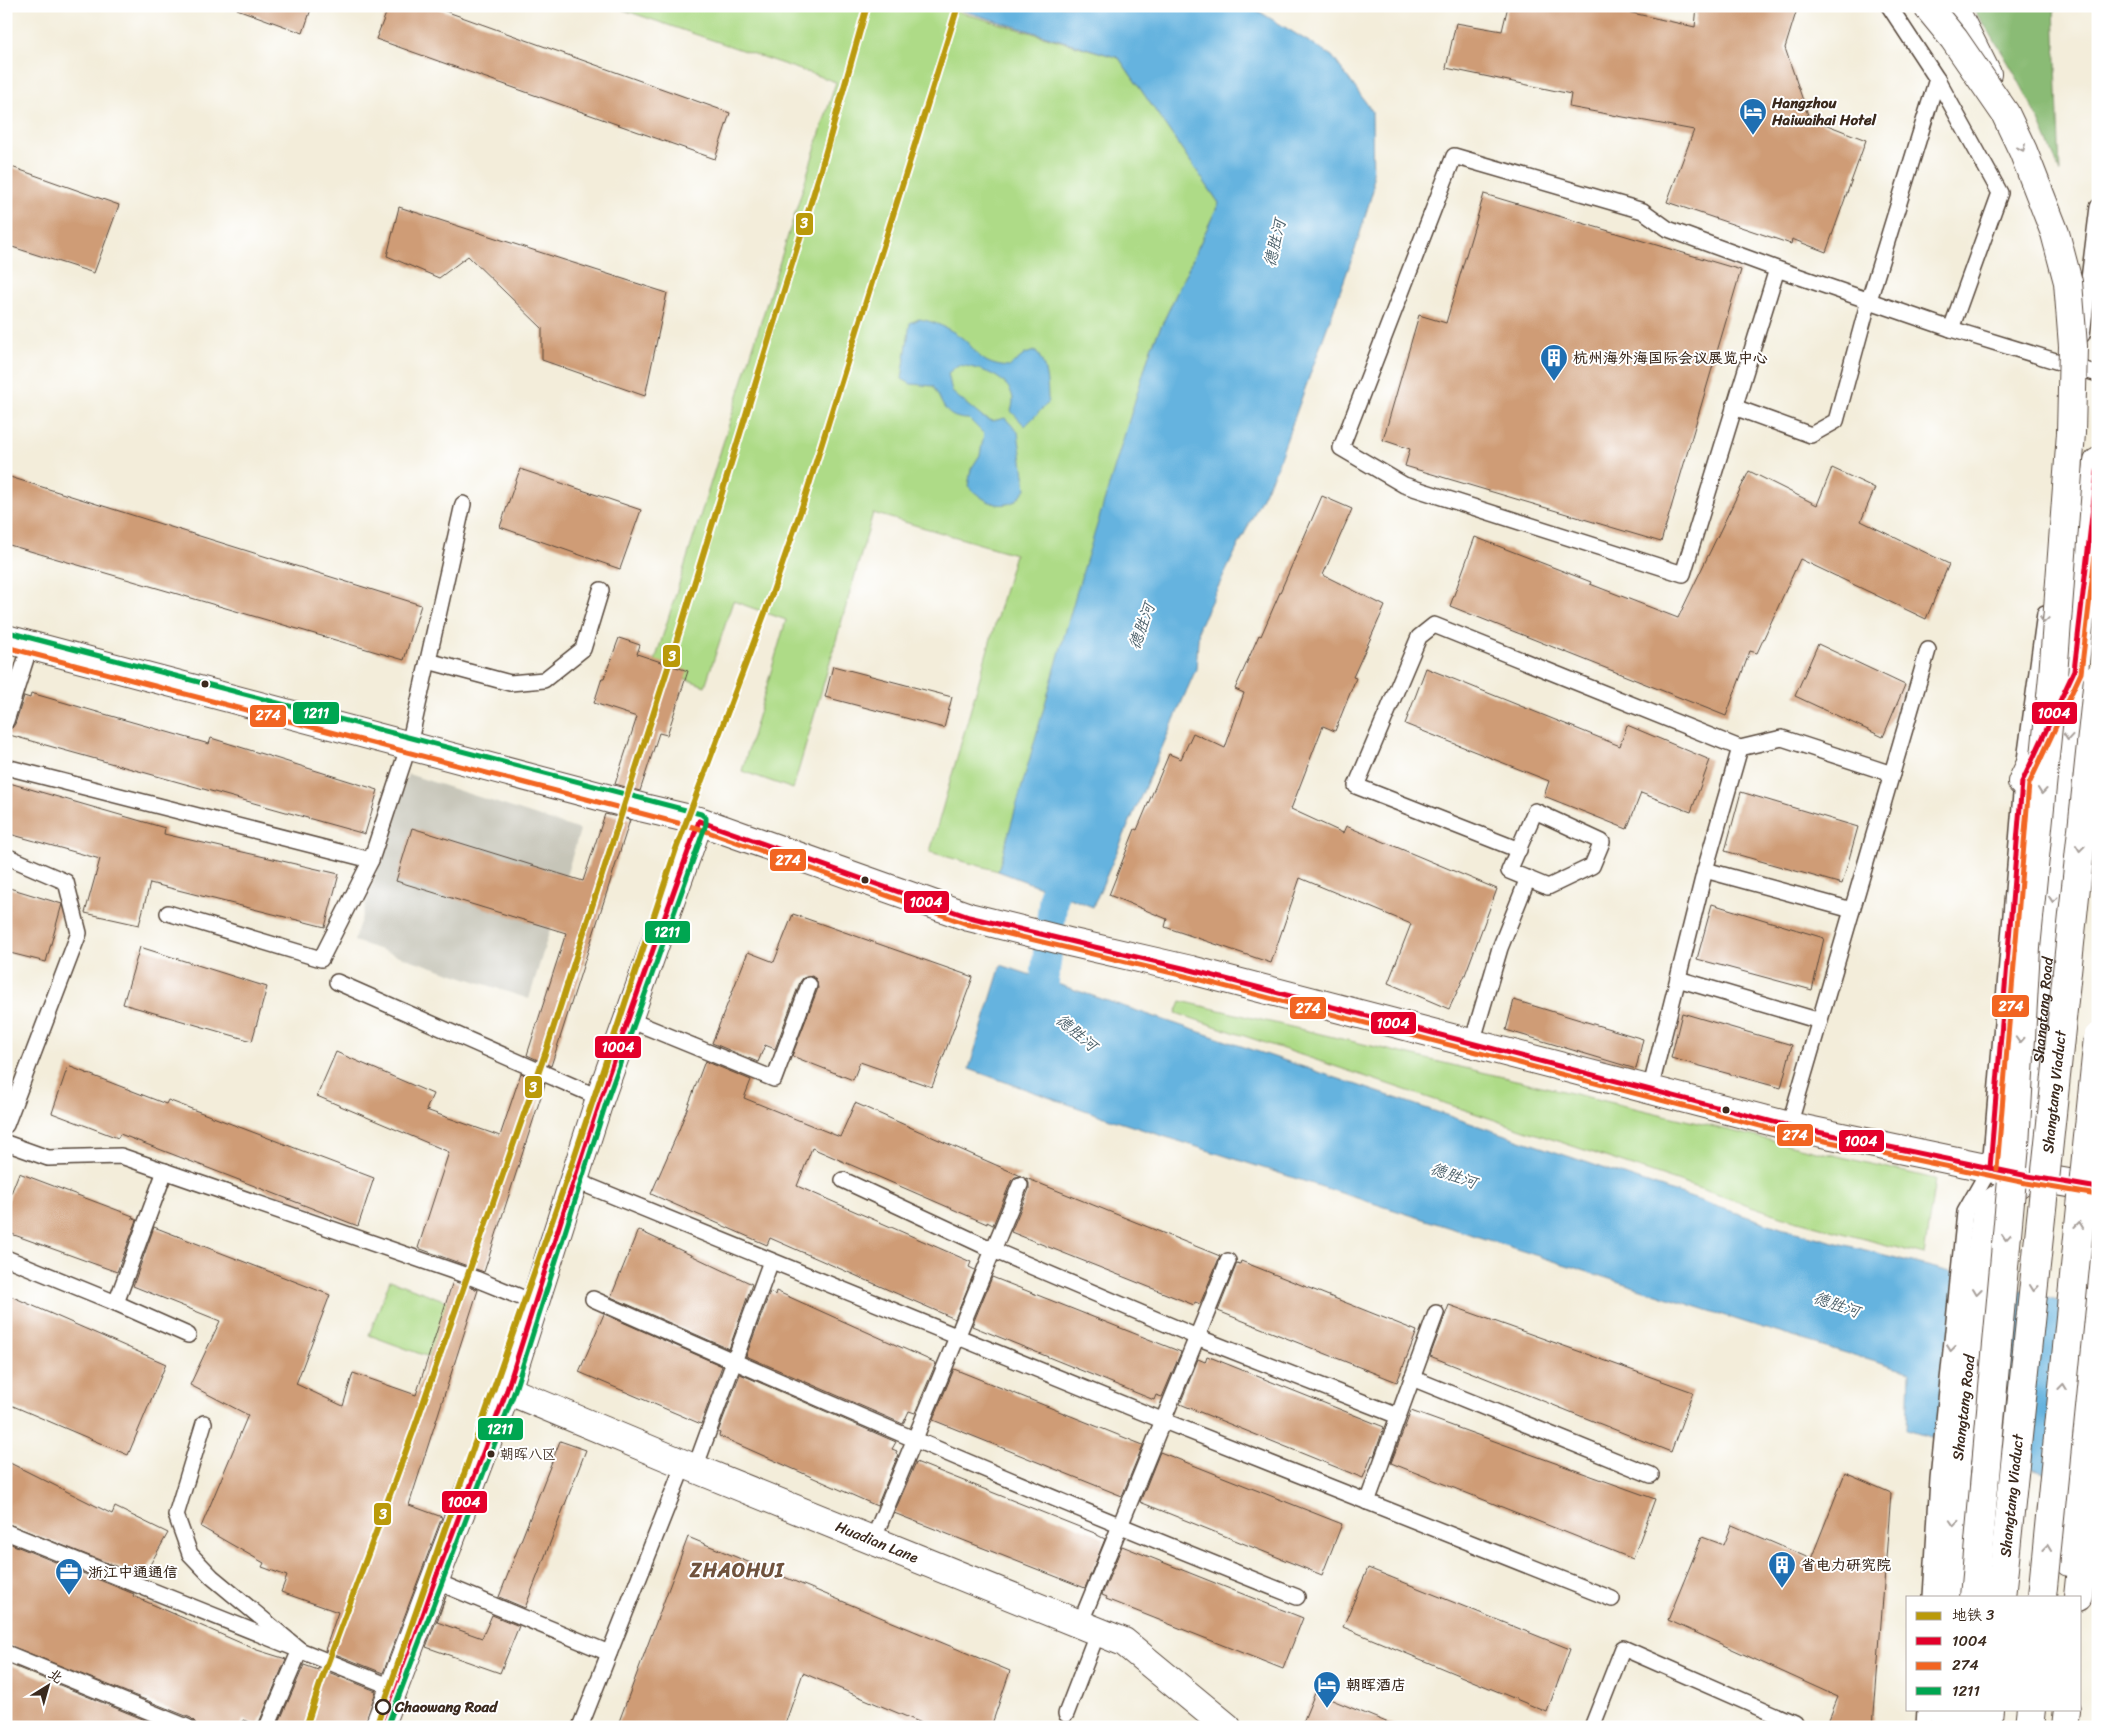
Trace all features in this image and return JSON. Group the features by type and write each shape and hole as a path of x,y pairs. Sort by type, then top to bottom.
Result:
{"main road":[{"path":"1927,6 1954,39 2005,113"},
{"path":"1953,6 1973,43 2023,150 2055,233 2068,282 2073,346 2072,404 2054,676 2026,948 2015,1146 1974,1596"},
{"name":"Shangtang Road","path":"2028,1176 2086,674 2098,462"},
{"path":"18,643 698,821 969,917 1191,970 1789,1126 2028,1176 2098,1188"},
{"path":"2022,782 2086,674"},
{"name":"Shangtang Viaduct","path":"2001,1596 2086,674"},
{"path":"379,1727 507,1390 600,1098 698,821"},
{"path":"2042,1596 2098,1037"},
{"path":"1976,1210 2028,1176"},
{"name":"Shangtang Road","path":"1950,1596 1947,1476 1976,1210"},
{"path":"2067,1596 2073,1508 2098,1255"},
{"name":"Huadian Lane","path":"507,1390 689,1466 1124,1642 1227,1727"},
{"path":"2078,1596 2098,1405"},
{"path":"1945,1727 1946,1710"},
{"path":"1962,1727 1964,1710"},
{"path":"1988,1727 1989,1710"},
{"path":"2029,1727 2031,1710"},
{"path":"2058,1727 2059,1710"},
{"path":"2065,1727 2067,1710"}],"lane":[{"path":"1889,6 1938,79 2000,193 1951,329"},
{"path":"1734,407 1811,435 1836,421 1869,300 1938,79"},
{"path":"1777,269 1682,574 1404,485 1340,448 1454,156 1644,211 1668,229 1777,269 1951,329 2098,374"},
{"path":"1976,1210 1990,1168 2022,782 2098,207"},
{"path":"168,913 322,959 371,860 410,745 463,504"},
{"path":"428,661 510,683 544,680 583,649 601,590"},
{"path":"1519,850 1356,786 1419,637 1434,625 1740,748 1782,738 1892,774"},
{"path":"6,721 18,643"},
{"path":"1789,1126 1928,650"},
{"path":"1650,1090 1705,870 1740,748"},
{"path":"6,767 371,860"},
{"path":"1535,811 1602,842 1592,866 1548,887 1528,878 1510,872 1535,811"},
{"path":"6,856 66,882 79,933 6,1125"},
{"path":"1705,870 1852,910"},
{"path":"1472,1043 1500,948 1528,878"},
{"path":"1678,979 1820,1021"},
{"path":"337,982 600,1098"},
{"path":"627,1019 774,1079 809,985"},
{"path":"6,1143 48,1158 122,1156 467,1276 535,1303"},
{"path":"116,1303 165,1171"},
{"path":"574,1180 1164,1421 1612,1598"},
{"path":"843,1180 993,1250 1197,1337 1398,1416"},
{"path":"873,1540 1020,1185"},
{"path":"6,1258 188,1335"},
{"path":"580,1727 609,1653 734,1362 772,1260"},
{"path":"1066,1714 1089,1628 1120,1526 1228,1261"},
{"path":"593,1299 914,1439 1120,1526 1297,1597"},
{"path":"1367,1502 1436,1313"},
{"path":"1412,1378 1651,1475"},
{"path":"204,1423 176,1515 190,1554 212,1577 300,1650"},
{"path":"1931,1596 1947,1476"},
{"path":"6,1532 394,1688"},
{"path":"435,1581 609,1653"},
{"path":"1592,1727 1623,1648 1794,1723"},
{"path":"267,1727 300,1650"},
{"path":"6,1653 187,1727"},
{"path":"1924,1727 1925,1710"}],"shaded area":[{"path":"408,774 580,830 529,999 354,941"}],"green space":[{"path":"612,6 938,6 1119,58 1219,203 1151,348 998,871 930,852 1015,554 873,513 793,789 742,771 786,620 733,601 705,686 653,667 836,82"},
{"path":"1968,6 2054,6 2060,173 2041,125 2017,79 1985,26"},
{"path":"1181,1001 1935,1179 1924,1255 1787,1218 1176,1013"},
{"path":"390,1280 465,1308 445,1363 369,1335"}],"water":[{"path":"947,6 1245,6 1260,12 1332,56 1372,111 1373,190 1355,250 1276,469 1199,626 1196,669 1093,907 998,871 1076,594 1151,348 1219,203 1119,58"},
{"path":"919,319 951,330 989,363 1009,367 1025,354 1035,351 1039,356 1046,376 1048,403 1025,426 1011,411 1013,399 1011,391 1006,384 992,374 958,365 948,373 952,392 982,417 993,421 1005,418 1018,432 1026,489 1015,501 1002,505 995,504 983,499 968,486 971,469 980,455 984,434 969,419 954,417 950,414 933,386 911,384 902,379 910,323"},
{"path":"1001,965 1784,1229 2098,1310 2098,1489 1907,1430 1909,1372 1760,1327 1113,1120 969,1069"}],"building":[{"path":"238,6 312,6 303,33 237,9"},
{"path":"389,6 431,6 730,113 715,159 376,39"},
{"path":"1508,6 1601,6 1695,27 1697,6 1798,6 1785,48 1809,118 1866,140 1826,252 1792,239 1791,244 1667,202 1694,130 1569,107 1571,94 1446,68 1456,23 1502,31"},
{"path":"6,165 119,205 94,273 6,245"},
{"name":"杭州海外海国际会议展览中心","path":"1484,194 1741,270 1661,542 1405,466 1410,449 1383,440 1419,315 1446,323"},
{"path":"399,207 667,293 645,396 542,360 542,328 468,256 439,278 387,256"},
{"path":"1832,468 1875,488 1861,521 1949,564 1926,619 1800,559 1757,653 1750,651 1726,716 1450,606 1475,537 1678,618 1749,471 1817,505"},
{"path":"520,469 641,510 620,569 500,527"},
{"path":"10,477 421,605 404,660 6,544 6,488"},
{"path":"1322,496 1352,509 1323,575 1385,606 1353,677 1356,678 1335,731 1323,726 1291,809 1343,833 1346,826 1497,889 1465,975 1449,1009 1388,983 1411,924 1300,878 1271,963 1165,927 1167,919 1109,895 1135,829 1137,830 1169,754 1181,759 1193,733 1225,748 1244,693 1235,689 1259,635 1261,636"},
{"path":"619,638 640,645 637,654 688,671 667,735 659,733 640,791 615,784 637,717 594,703 602,678 604,678"},
{"path":"1818,644 1905,685 1883,737 1795,696"},
{"path":"833,666 952,697 944,728 825,697"},
{"path":"1426,668 1620,746 1627,725 1710,760 1691,812 1641,793 1627,829 1544,796 1549,781 1405,724"},
{"path":"31,693 209,744 211,738 378,790 365,834 6,734 6,730 12,728 15,724 24,696 30,698"},
{"path":"6,782 165,828 164,834 339,874 325,927 150,883 139,925 85,913 100,859 6,833"},
{"path":"1741,792 1858,827 1842,884 1725,851"},
{"path":"605,814 630,820 551,1066 527,1055 566,933 396,881 412,828 583,881"},
{"path":"6,887 62,904 46,962 6,952"},
{"path":"1712,904 1824,938 1812,990 1697,959"},
{"path":"793,914 973,977 932,1087 860,1062 853,1080 792,1056 818,988 816,979 812,976 803,978 800,982 775,1049 765,1045 758,1062 712,1043 748,952 774,962"},
{"path":"140,947 267,987 252,1041 123,1004"},
{"path":"1514,1000 1643,1039 1636,1069 1506,1030"},
{"path":"1682,1013 1792,1045 1781,1088 1671,1058"},
{"path":"336,1052 433,1094 426,1110 500,1136 521,1073 545,1084 484,1272 418,1248 449,1152 317,1096"},
{"path":"705,1061 751,1080 744,1098 840,1137 855,1103 1021,1176 1015,1177 1011,1181 993,1225 812,1148 797,1186 971,1262 969,1267 975,1270 955,1319 770,1238 767,1245 651,1194 679,1130"},
{"path":"68,1066 166,1104 168,1100 374,1178 358,1226 120,1134 118,1138 52,1113"},
{"path":"19,1173 133,1216 132,1218 137,1220 117,1272 6,1232 6,1206"},
{"path":"1026,1178 1220,1256 1200,1304 1195,1302 1194,1305 1011,1232 1029,1189 1029,1183"},
{"path":"154,1227 330,1295 296,1384 343,1406 353,1373 416,1395 453,1281 478,1290 409,1505 442,1517 383,1673 325,1650 338,1612 281,1592 287,1576 262,1567 264,1563 201,1527 248,1415 190,1385 220,1321 133,1286"},
{"path":"638,1230 752,1284 729,1349 611,1297"},
{"path":"1241,1261 1417,1331 1397,1382 1218,1311 1237,1263 1240,1264"},
{"path":"992,1277 1181,1352 1162,1397 1156,1395 1154,1400 972,1326"},
{"path":"776,1291 936,1363 915,1413 909,1411 903,1424 746,1356 770,1292 775,1295"},
{"path":"6,1294 166,1364 128,1455 6,1403"},
{"path":"1449,1305 1693,1392 1671,1452 1430,1356"},
{"path":"604,1314 722,1366 701,1424 579,1372"},
{"path":"1207,1356 1384,1427 1374,1456 1372,1455 1363,1478 1180,1404 1198,1359 1205,1362"},
{"path":"954,1369 1143,1445 1122,1496 933,1420"},
{"path":"740,1374 896,1442 892,1449 897,1451 896,1454 898,1455 877,1506 719,1436 720,1433 718,1432"},
{"path":"1411,1411 1655,1499 1633,1559 1391,1463"},
{"path":"560,1441 586,1450 525,1608 499,1597"},
{"path":"1160,1452 1342,1524 1322,1575 1140,1502"},
{"path":"6,1461 112,1514 115,1507 168,1533 143,1577 6,1523"},
{"path":"916,1462 1097,1534 1105,1539 1085,1588 894,1513"},
{"name":"省电力研究院","path":"1845,1473 1891,1493 1873,1727 1826,1727 1838,1697 1668,1620 1702,1537 1724,1545 1732,1525 1811,1559"},
{"path":"688,1537 1010,1671 991,1727 931,1727 803,1673 784,1727 617,1727"},
{"name":"浙江中通通信","path":"6,1542 134,1594 133,1596 257,1650 286,1659 258,1725 243,1720 241,1727 196,1727 195,1722 191,1718 6,1644"},
{"path":"1122,1546 1303,1618 1283,1669 1106,1599 1107,1597 1102,1595"},
{"path":"1368,1568 1570,1649 1547,1712 1343,1627"},
{"path":"446,1596 437,1622 482,1638 492,1615 519,1626 500,1673 426,1647"},
{"path":"6,1663 162,1727 6,1727"},
{"path":"304,1665 318,1670 318,1668 376,1691 364,1727 277,1727"},
{"name":"朝晖酒店","path":"1315,1693 1396,1726 1396,1727 1301,1727"}],"waterway":[{"name":"德胜河","path":"1057,1016 1044,986 1057,862 1061,853"}],"metro line":[{"name":"3","path":"306,1727 320,1684 413,1432 546,1051 680,630 819,176 867,6"},
{"name":"3","path":"376,1727 573,1161 676,849 772,594 803,504 958,6"}],"transit line":[{"name":"1004","path":"1990,1168 2022,782 2074,671 2098,464"},
{"name":"274","path":"1997,1169 2029,784 2081,673 2098,530"},
{"name":"1211","path":"8,632 701,814 706,818 706,824 607,1100 514,1393 387,1727"},
{"name":"274","path":"6,647 697,828 967,924 1189,977 1787,1133 2026,1183 2097,1195"},
{"name":"1004","path":"699,821 969,917 1191,970 1789,1126 2028,1176 2098,1188"},
{"name":"1004","path":"379,1727 507,1390 600,1098 699,821"}],"place":[{"name":"Hangzhou Haiwaihai Hotel","path":"1753,136"},
{"name":"杭州海外海国际会议展览中心","path":"1554,382"},
{"name":"朝晖八区","path":"491,1454"},
{"name":"省电力研究院","path":"1782,1589"},
{"name":"浙江中通通信","path":"69,1596"},
{"name":"Chaowang Road","path":"383,1707"},
{"name":"朝晖酒店","path":"1327,1709"}],"district":[{"name":"ZHAOHUI","path":"737,1570"}]}
